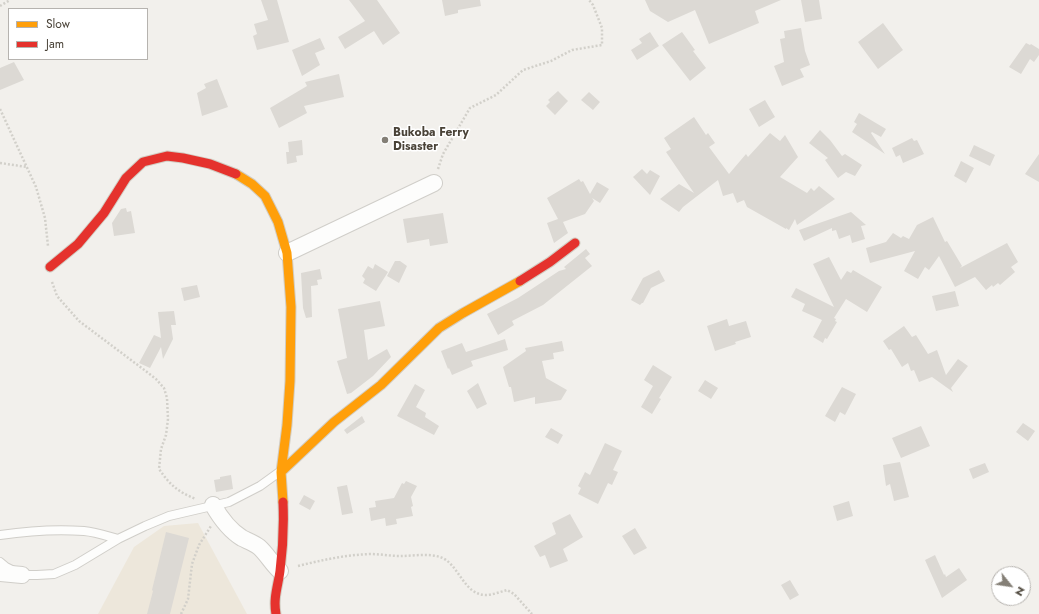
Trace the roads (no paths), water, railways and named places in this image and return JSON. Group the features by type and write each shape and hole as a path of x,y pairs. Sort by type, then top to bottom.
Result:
{"street":[{"path":"50,267 78,244 104,213 126,178 143,162 167,156 210,164 235,174 252,184 265,196 278,222 287,253 291,307 290,381 287,425 281,472 284,526 280,571 274,603 276,614"},
{"path":"287,253 434,183"},
{"path":"281,472 334,422 381,385 439,328 463,312 526,278 575,243"},
{"path":"216,512 233,531 242,538 255,544 263,551 269,561 280,571"},
{"path":"0,573 22,575"}],"lane":[{"path":"0,562 6,567 22,575 54,574 75,565 118,539 169,516 216,512 229,502 260,486 281,472"},
{"path":"0,535 28,532 85,531 118,539"}],"place":[{"name":"Bukoba Ferry Disaster","path":"385,140"}]}
